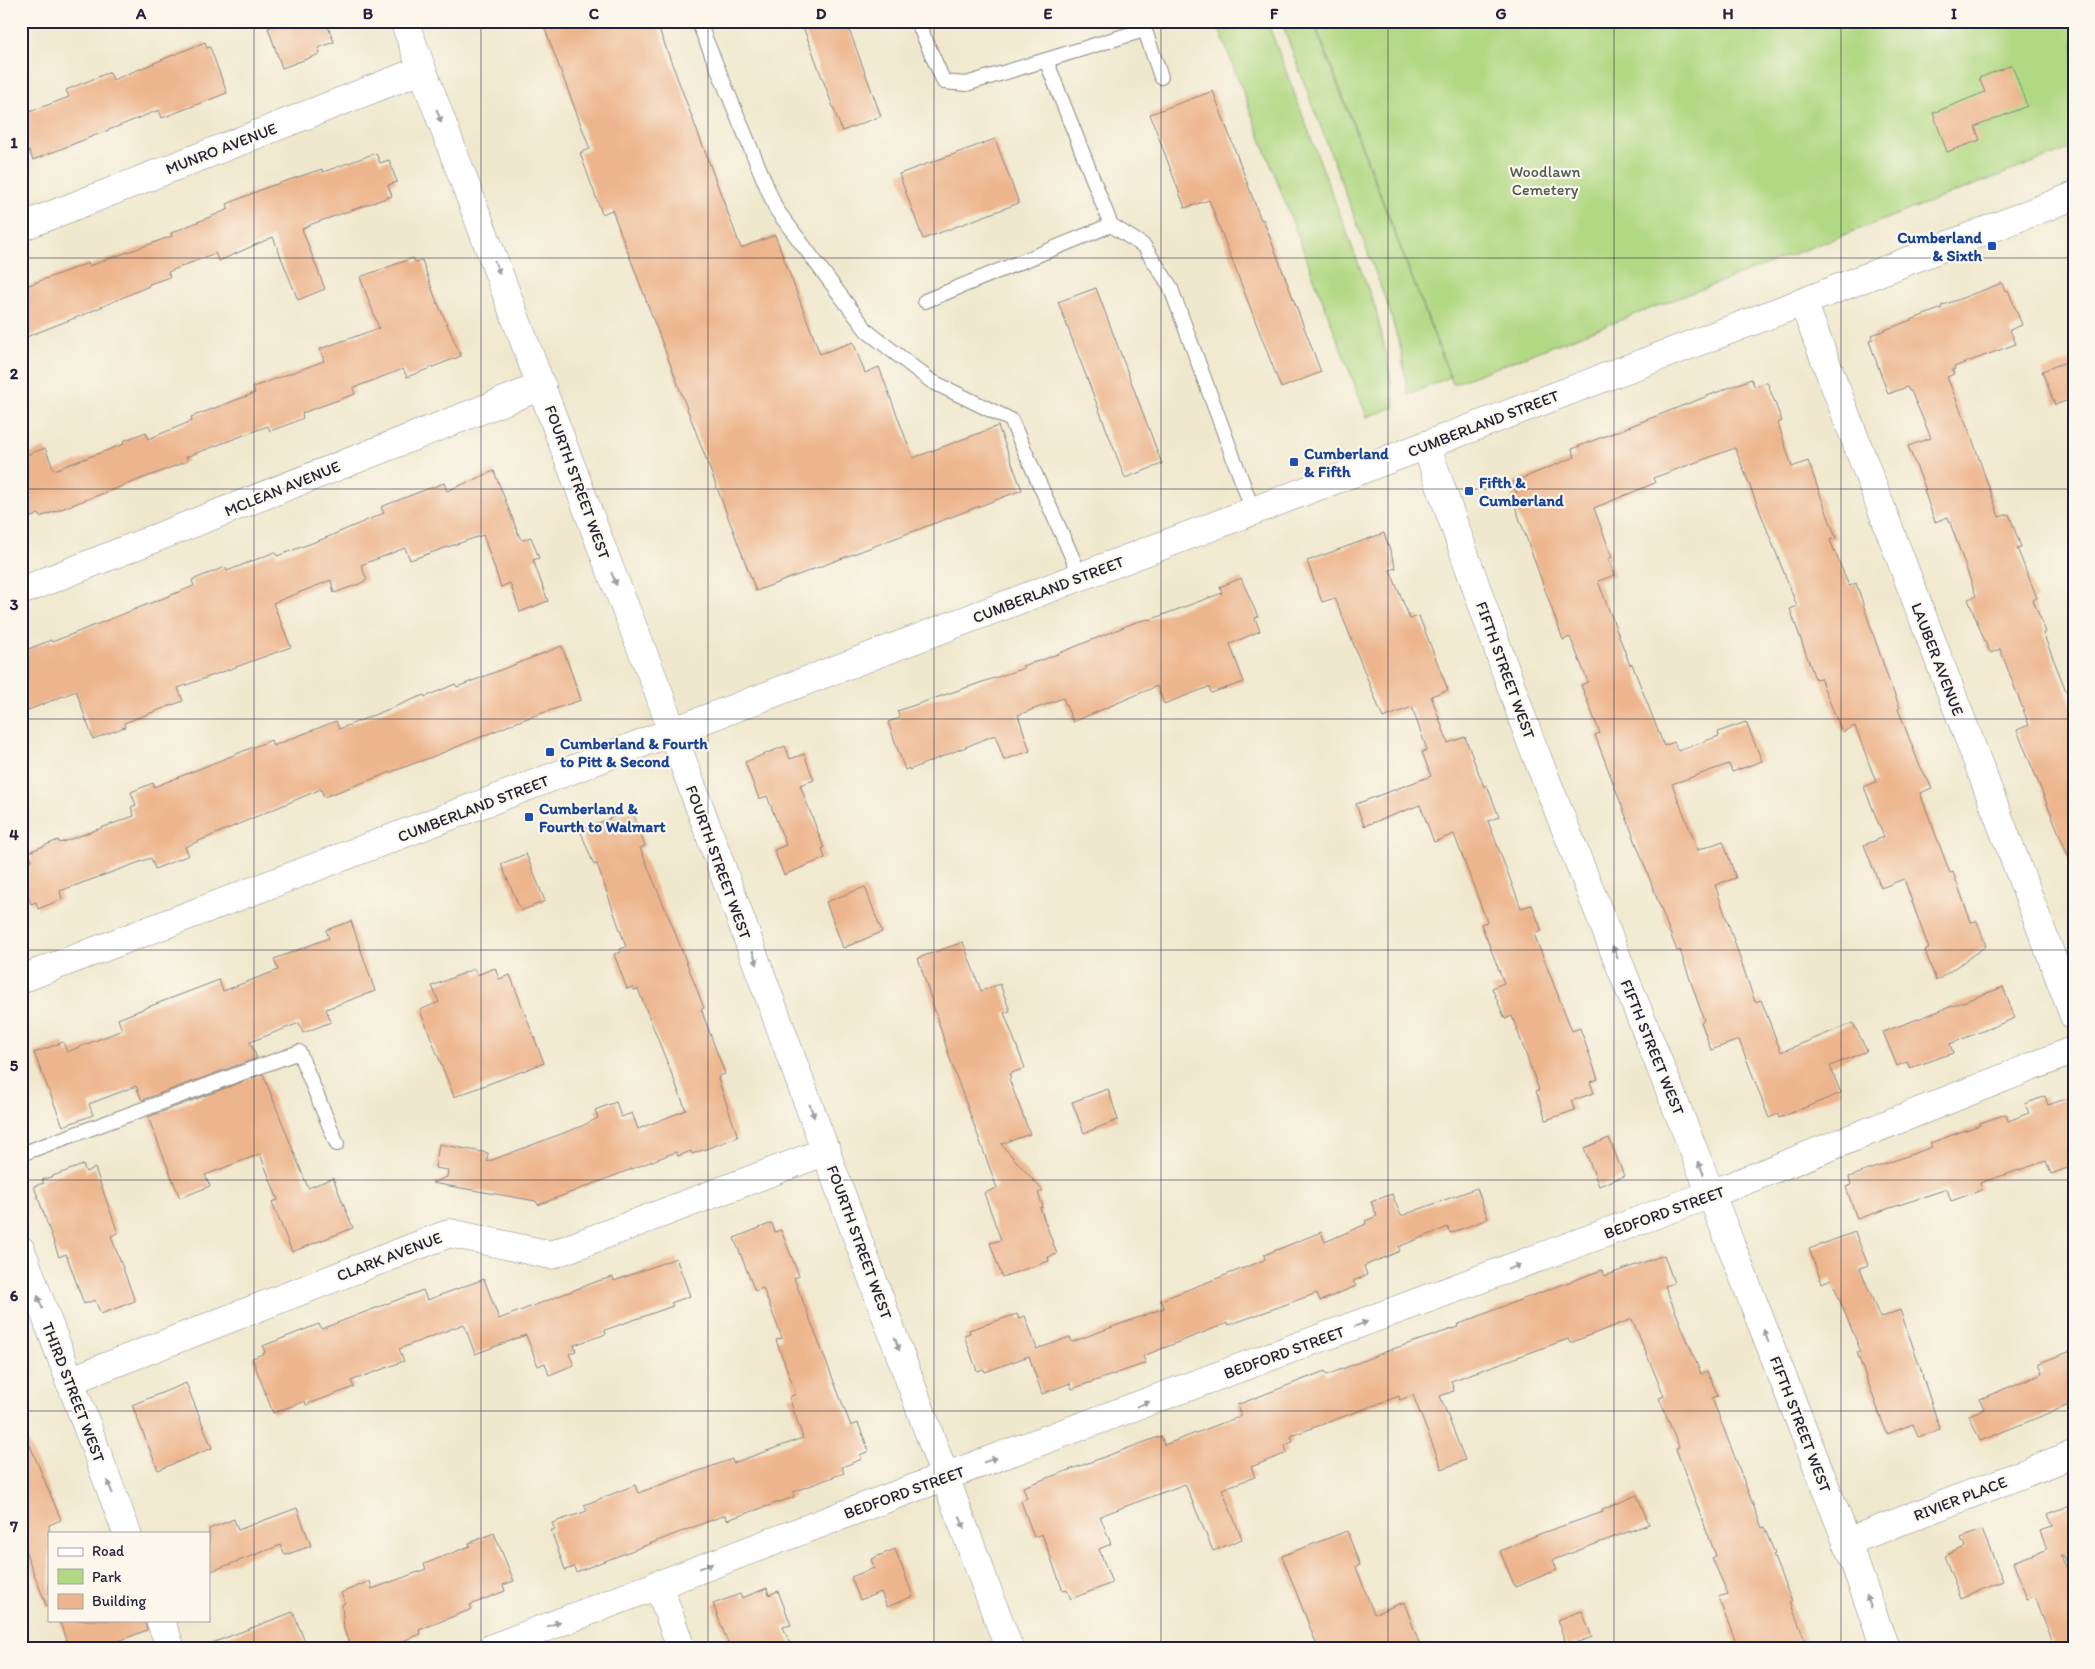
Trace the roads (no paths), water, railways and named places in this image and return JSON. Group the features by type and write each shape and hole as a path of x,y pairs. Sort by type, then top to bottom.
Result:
{"street":[{"name":"FOURTH STREET WEST","path":"404,21 606,559 659,693 1009,1648"},
{"name":"MUNRO AVENUE","path":"21,227 421,70"},
{"name":"CUMBERLAND STREET","path":"21,979 1803,302 2074,196"},
{"name":"LAUBER AVENUE","path":"1803,302 2074,1016"},
{"name":"MCLEAN AVENUE","path":"21,591 542,386"},
{"name":"FIFTH STREET WEST","path":"1426,445 1529,737 1847,1542 1885,1648"},
{"name":"BEDFORD STREET","path":"492,1648 945,1477 1711,1194 2074,1050"},
{"name":"CLARK AVENUE","path":"69,1380 450,1233 551,1255 827,1150"},
{"name":"THIRD STREET WEST","path":"21,1250 127,1532"},
{"name":"RIVIER PLACE","path":"1847,1542 2074,1454"},
{"path":"658,1584 681,1648"},
{"path":"161,1622 171,1648"}],"lane":[{"path":"698,21 776,209 867,331 931,381 1011,420 1081,577"},
{"path":"917,21 944,82 966,84 1046,60 1143,26 1161,77"},
{"path":"1046,60 1111,225 1144,246 1170,286 1254,511"},
{"path":"925,301 1111,225"},
{"path":"21,1154 299,1052 337,1144"}],"place":[{"name":"Cumberland & Sixth","path":"1992,246"},
{"name":"Cumberland & Fifth","path":"1294,462"},
{"name":"Fifth & Cumberland","path":"1469,491"},
{"name":"Cumberland & Fourth to Pitt & Second","path":"550,752"},
{"name":"Cumberland & Fourth to Walmart","path":"529,817"}],"park label":[{"name":"Woodlawn Cemetery","path":"1545,180"}]}
